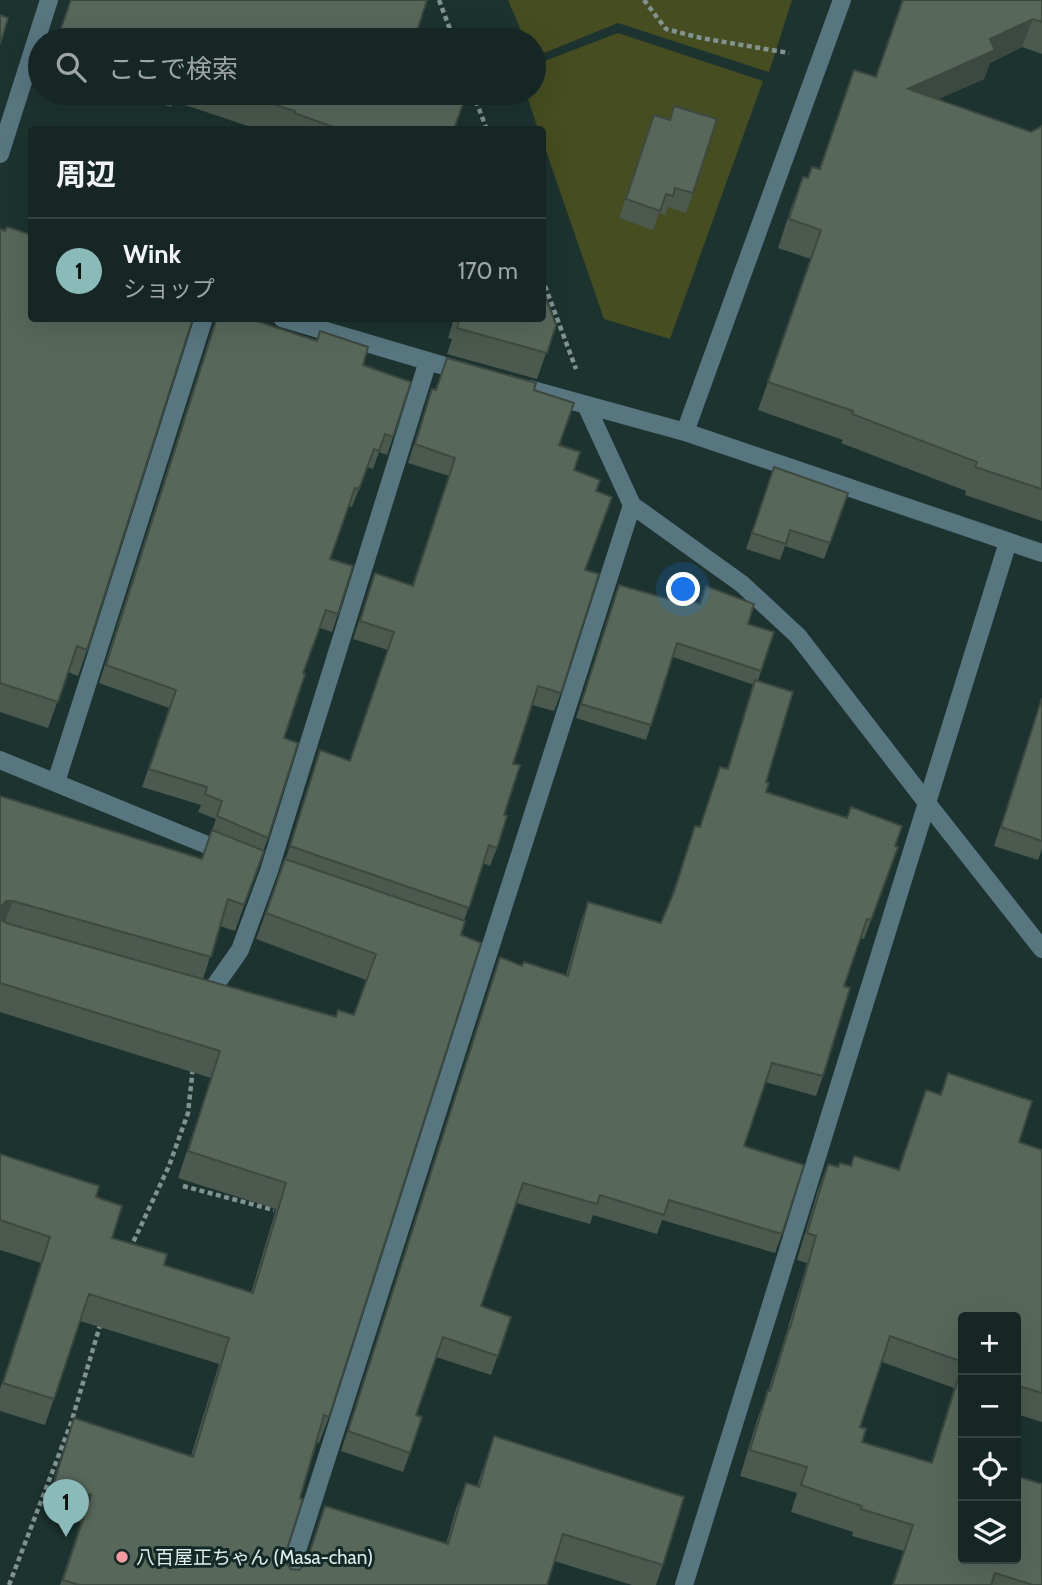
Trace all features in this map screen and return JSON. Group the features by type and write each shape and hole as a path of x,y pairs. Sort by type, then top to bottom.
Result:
{"street":[{"path":"40,28 49,0"},
{"path":"685,432 842,0"},
{"path":"0,154 28,66"},
{"path":"56,782 203,322"},
{"path":"296,322 481,376"},
{"path":"181,989 206,997 240,950 262,868 428,361"},
{"path":"507,383 685,432 1042,553"},
{"path":"586,405 632,505 742,584 798,636 1042,948"},
{"path":"286,1585 483,945 632,505"},
{"path":"684,1585 1009,542"},
{"path":"0,760 262,868"}],"path":[{"path":"439,0 450,28"},
{"path":"644,0 666,29 701,38 790,53"},
{"path":"478,105 485,126"},
{"path":"546,289 581,382 586,405"},
{"path":"129,1250 169,1166 188,1112 194,1061"},
{"path":"183,1186 274,1210"},
{"path":"9,1585 71,1423 105,1310"}],"green space":[{"path":"508,0 792,0 769,72 618,23 546,52 546,28 520,28"},
{"path":"618,33 763,81 670,339 604,319 546,151 546,126 537,126 530,105 546,105 546,60"}],"building":[{"path":"71,0 427,0 418,28 61,28"},
{"path":"903,0 1042,0 1042,22 1033,19 990,39 995,50 908,89 1031,132 1042,126 1042,489 975,467 977,462 852,414 853,411 768,382 821,230 789,219 803,177 808,178 812,167 820,169 854,70 876,77"},
{"path":"0,15 8,18 0,44"},
{"path":"276,105 463,105 455,126 331,126 294,113 295,111"},
{"path":"674,106 717,119 693,193 675,188 673,196 666,194 660,211 626,199 654,115 670,120"},
{"path":"7,227 28,234 28,322 192,322 87,650 77,646 58,702 0,683 0,229 5,231"},
{"path":"546,299 556,325 547,353 457,328 459,322 546,322"},
{"path":"216,322 259,322 317,341 320,331 368,347 363,365 411,382 393,437 385,434 379,451 374,449 359,489 355,488 330,559 353,566 338,614 326,610 303,673 305,674 284,738 298,743 268,838 217,816 222,801 205,794 207,787 149,769 176,690 106,665"},
{"path":"447,358 536,383 534,390 574,403 559,445 580,452 574,470 600,480 596,491 612,497 585,570 599,574 561,693 538,686 513,764 520,765 504,815 507,816 497,848 489,845 469,908 290,846 320,750 350,761 394,632 360,621 375,573 413,586 455,458 415,444 432,389 436,390"},
{"path":"774,467 848,493 830,543 790,530 786,544 752,533"},
{"path":"619,585 668,599 669,594 700,604 706,586 754,604 748,624 774,632 761,671 677,643 651,725 581,704"},
{"path":"755,680 793,692 766,782 769,783 766,792 847,818 851,807 902,826 895,846 898,847 871,920 867,919 844,986 850,988 823,1076 772,1063 744,1146 804,1165 782,1234 669,1200 664,1215 600,1195 597,1204 523,1183 481,1306 511,1317 498,1356 443,1337 416,1415 422,1417 410,1453 348,1431 500,957 522,966 524,962 568,976 588,902 661,923 695,826 700,827 720,767 728,769"},
{"path":"1042,698 1042,841 1001,827"},
{"path":"0,796 202,859 212,830 264,851 244,905 228,899 211,957 13,901 6,901 0,907"},
{"path":"285,859 465,921 461,935 481,943 329,1417 324,1415 285,1562 291,1569 299,1570 306,1563 325,1506 448,1544 466,1483 479,1487 494,1436 684,1497 663,1565 563,1534 547,1585 79,1585 63,1580 91,1495 54,1483 74,1418 193,1457 229,1338 89,1294 54,1399 3,1383 50,1237 0,1220 0,1154 99,1186 96,1197 122,1206 112,1238 167,1254 164,1265 253,1293 286,1183 188,1151 220,1051 0,983 0,917 6,923 336,1017 338,1010 354,1015 376,954 266,913"},
{"path":"948,1073 1032,1101 1019,1142 1042,1150 1042,1393 1021,1387 1021,1312 958,1312 958,1360 890,1336 860,1427 866,1429 862,1442 932,1463 958,1378 958,1564 1021,1564 1021,1478 1042,1484 1042,1585 1033,1585 995,1573 991,1585 893,1585 913,1525 861,1509 862,1506 801,1485 807,1467 750,1450 790,1328 816,1236 807,1233 828,1164 838,1167 840,1163 851,1166 854,1156 899,1170 926,1090 941,1095"}],"place":[{"name":"Wink","path":"66,1537"},
{"name":"八百屋正ちゃん (Masa-chan)","path":"122,1557"}]}
